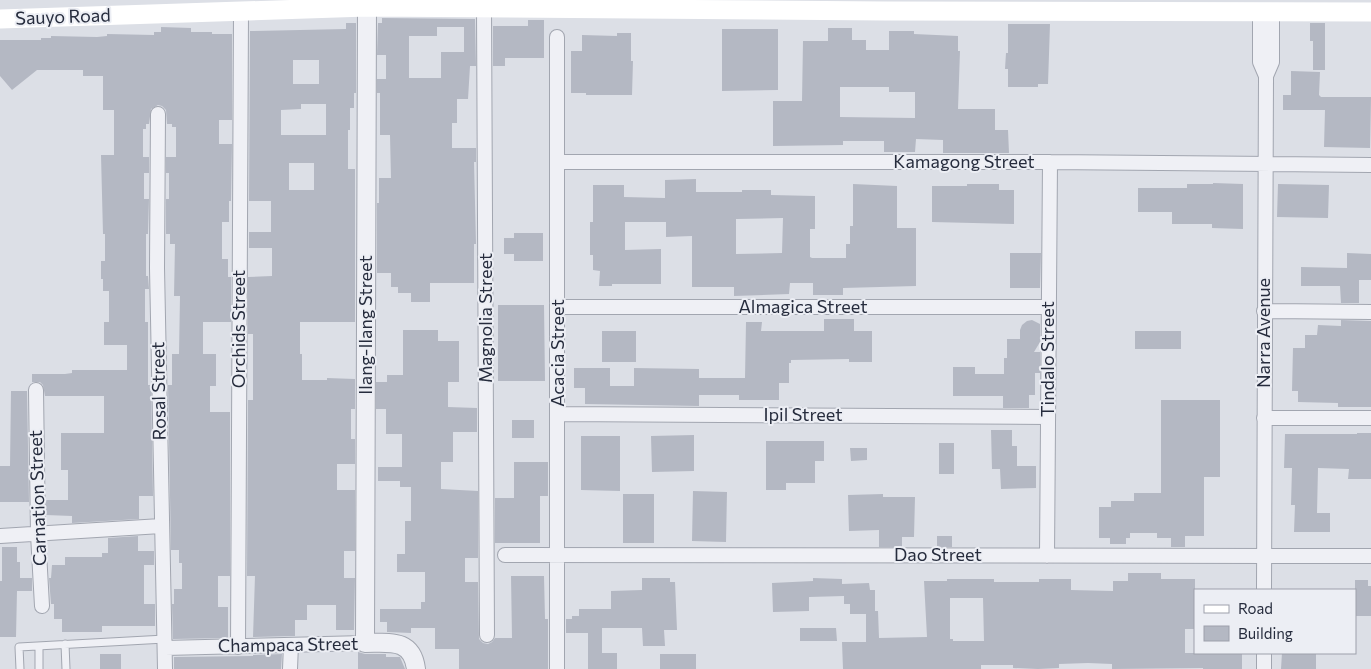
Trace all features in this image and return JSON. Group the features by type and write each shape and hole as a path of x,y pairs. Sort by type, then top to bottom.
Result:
{"main road":[{"name":"Sauyo Road","path":"0,19 240,12 367,4 1371,12"}],"street":[{"name":"Ilang-Ilang Street","path":"365,643 367,4"},
{"name":"Magnolia Street","path":"485,4 487,635"},
{"name":"Orchids Street","path":"238,647 240,12"},
{"name":"Narra Avenue","path":"1264,589 1266,76 1260,62 1266,12"},
{"name":"Acacia Street","path":"557,36 557,669"},
{"name":"Rosal Street","path":"158,114 157,268 165,669"},
{"name":"Kamagong Street","path":"557,162 1050,162 1371,165"},
{"name":"Tindalo Street","path":"1047,556 1050,162"},
{"name":"Almagica Street","path":"557,307 1049,307"},
{"path":"1264,311 1371,312"},
{"name":"Carnation Street","path":"36,390 38,534 42,606"},
{"name":"Ipil Street","path":"558,414 1048,417"},
{"path":"1264,418 1371,418"},
{"path":"0,536 161,526"},
{"name":"Dao Street","path":"505,555 1371,556"},
{"name":"Champaca Street","path":"165,644 238,647 365,643 399,644 410,650 416,669"},
{"path":"290,669 291,645"},
{"path":"1264,654 1264,669"}],"lane":[{"name":"Champaca Street","path":"20,669 19,647 65,644 165,644"},
{"path":"65,644 66,669"},
{"path":"39,646 40,669"}],"building":[{"path":"382,18 475,19 476,66 470,66 468,99 457,99 457,123 452,123 452,148 476,148 476,162 474,162 476,244 474,244 474,283 430,283 430,302 411,302 411,293 398,293 398,287 391,287 391,273 377,273 379,178 391,178 390,135 380,135 380,93 377,93 377,79 386,79 386,55 377,55 378,23 382,23","holes":["437,27 464,27 464,52 441,52 441,78 409,78 409,36 437,36"]},
{"path":"528,20 544,20 544,58 505,58 505,66 493,66 493,26 528,26"},
{"path":"346,23 356,23 356,93 354,93 354,108 350,108 350,130 348,130 348,169 355,169 355,322 300,322 300,354 302,354 302,380 327,380 327,378 355,379 355,409 351,409 351,439 355,439 355,464 337,464 337,490 355,490 355,551 344,551 344,578 355,578 354,630 336,630 336,605 307,605 307,620 295,620 295,636 253,637 255,576 247,576 248,400 253,400 253,334 248,334 248,277 272,276 272,248 249,248 249,232 271,232 271,201 249,201 250,31 346,29","holes":["293,60 319,60 319,84 293,84","301,104 326,104 326,135 281,135 281,110 301,109","289,163 314,163 314,190 289,190"]},
{"path":"1310,23 1325,23 1325,70 1313,70 1313,41 1310,41"},
{"path":"1008,24 1050,24 1048,84 1038,84 1038,87 1008,87 1008,69 1005,69 1006,53 1008,53"},
{"path":"161,27 191,28 191,32 232,34 232,120 219,120 219,144 232,144 229,222 222,222 222,259 228,259 228,277 231,277 231,322 203,322 203,354 216,354 216,386 210,386 210,412 230,412 230,576 218,576 218,607 228,607 228,638 173,639 172,604 174,604 174,589 182,589 182,563 179,563 179,550 171,550 168,385 172,385 172,354 179,354 180,296 174,296 175,244 170,244 170,234 166,234 166,199 169,199 169,173 166,173 166,157 176,157 176,127 172,127 172,124 167,124 166,110 162,106 158,105 151,109 149,124 146,124 146,129 143,129 143,157 149,157 149,173 144,173 144,199 149,199 148,234 146,234 146,276 148,276 149,289 145,289 145,322 148,322 148,385 151,385 153,496 139,496 139,519 72,523 72,516 46,515 46,500 68,500 68,470 61,470 61,433 104,433 104,396 45,396 43,385 40,382 32,382 32,374 65,374 72,373 72,370 127,370 127,345 104,345 104,322 109,322 109,291 103,291 103,279 101,279 101,261 105,261 105,234 103,234 101,155 114,155 114,110 103,110 103,76 83,76 83,70 37,70 12,90 0,76 0,40 41,40 41,38 51,38 51,36 97,37 107,36 107,34 154,35 154,32 161,32"},
{"path":"828,28 852,28 852,40 866,40 866,50 889,50 889,31 914,31 914,34 958,36 958,51 960,51 958,109 995,109 995,130 1008,130 1009,153 943,153 943,140 916,139 915,152 884,152 884,141 843,141 843,145 773,146 773,101 802,101 803,41 828,41","holes":["840,87 889,87 889,92 915,92 915,118 840,117"]},
{"path":"722,29 778,29 778,90 722,91"},
{"path":"617,33 631,33 631,61 633,61 632,95 586,95 586,93 571,93 571,51 582,51 582,35 617,36"},
{"path":"1291,71 1320,72 1319,95 1321,97 1371,97 1370,148 1324,147 1325,110 1283,110 1283,95 1291,95"},
{"path":"696,179 696,192 771,190 771,195 815,196 815,229 810,229 810,257 812,258 846,258 846,244 850,244 850,226 853,226 853,184 897,186 897,228 916,228 916,286 843,288 843,295 813,295 813,283 790,283 789,294 734,296 734,287 692,287 692,236 666,237 666,222 625,222 625,250 661,249 661,284 612,284 612,286 599,286 600,271 593,270 593,255 590,255 590,222 593,222 593,185 624,185 624,197 665,198 665,180","holes":["783,218 782,253 736,254 736,219"]},
{"path":"967,184 999,184 999,190 1014,190 1014,224 932,222 932,186 967,186"},
{"path":"1187,184 1243,184 1243,229 1212,228 1212,224 1172,224 1172,212 1138,212 1138,188 1187,188"},
{"path":"1278,184 1329,185 1328,218 1277,217"},
{"path":"514,233 543,233 543,261 514,261 514,254 504,254 504,238 514,238"},
{"path":"1010,253 1041,253 1040,288 1010,288"},
{"path":"1347,253 1371,254 1371,280 1359,280 1359,303 1341,303 1340,286 1301,286 1301,267 1347,268"},
{"path":"498,305 544,305 545,381 498,381"},
{"path":"824,319 854,319 854,331 872,331 872,362 849,362 849,359 791,360 791,363 789,363 789,383 779,383 779,400 739,400 739,395 699,395 699,406 585,404 585,388 574,388 574,368 610,368 610,386 634,386 634,368 699,369 699,378 745,378 746,322 762,322 761,331 824,331"},
{"path":"1032,320 1040,324 1040,342 1034,352 1040,352 1040,373 1035,373 1035,395 1029,395 1029,408 1003,408 1003,396 953,396 953,367 975,367 975,374 1004,374 1004,358 1007,358 1007,339 1020,339 1022,325"},
{"path":"1341,320 1371,321 1371,407 1338,407 1338,403 1298,402 1298,391 1292,391 1293,348 1305,348 1305,335 1317,335 1318,325 1341,326"},
{"path":"403,330 438,330 438,341 459,341 459,382 448,382 448,407 477,408 477,432 453,432 453,462 441,462 441,489 478,491 478,558 465,558 465,582 478,582 479,639 483,643 488,644 495,638 512,638 511,576 544,576 545,619 548,619 548,669 459,669 459,649 435,649 435,628 411,628 411,633 387,632 387,622 380,622 380,609 421,609 421,602 425,602 425,572 397,572 397,554 405,554 405,521 411,521 411,487 400,487 400,481 378,481 378,467 402,467 402,434 386,434 386,409 376,409 376,382 387,382 387,375 403,375"},
{"path":"602,331 636,331 636,362 602,362"},
{"path":"1135,331 1181,331 1181,349 1135,349"},
{"path":"11,391 27,391 29,502 0,502 0,466 10,466"},
{"path":"1161,400 1220,400 1220,477 1204,477 1204,536 1185,536 1185,547 1171,547 1171,538 1157,538 1157,533 1130,533 1130,538 1126,538 1126,544 1110,544 1110,538 1099,538 1099,507 1111,507 1111,501 1134,501 1134,493 1161,493"},
{"path":"512,420 534,420 534,438 512,438"},
{"path":"991,430 1012,430 1012,446 1017,446 1017,466 1036,466 1036,488 1001,489 1000,469 992,469"},
{"path":"1371,433 1371,479 1348,479 1349,469 1318,468 1317,513 1330,513 1330,532 1294,532 1295,505 1291,505 1292,468 1284,468 1285,434"},
{"path":"694,435 694,471 652,472 651,436"},
{"path":"581,436 620,436 620,491 581,490"},
{"path":"766,441 824,441 824,461 815,461 815,483 786,483 786,490 766,490"},
{"path":"939,443 954,443 954,474 939,474"},
{"path":"850,448 867,448 867,460 851,461"},
{"path":"514,462 548,462 548,496 540,496 540,543 495,543 495,498 514,498"},
{"path":"693,491 727,492 726,542 692,541"},
{"path":"623,494 654,494 654,543 623,543"},
{"path":"883,494 883,497 915,497 914,537 902,537 902,547 879,547 879,530 849,531 848,495"},
{"path":"138,536 138,551 154,551 154,565 144,565 144,604 155,604 155,626 102,626 102,632 62,632 62,619 54,619 54,604 51,604 49,578 51,578 52,565 65,565 65,557 102,557 102,553 108,553 108,538"},
{"path":"937,536 952,536 952,547 937,547"},
{"path":"2,547 17,547 17,562 20,562 20,578 32,578 32,591 17,591 16,637 0,637"},
{"path":"1128,573 1161,573 1161,579 1195,579 1194,629 1185,629 1185,653 1242,654 1242,669 1112,669 1112,664 1088,663 1059,664 1059,668 1038,669 1013,668 1013,665 981,665 981,669 843,669 842,642 866,642 866,614 850,614 850,604 844,604 844,596 809,597 809,611 773,612 772,583 813,581 813,578 842,579 842,584 869,583 870,590 875,590 875,611 878,611 879,638 927,637 924,581 994,579 994,582 1039,582 1039,579 1071,579 1071,590 1113,591 1113,581 1128,581","holes":["950,598 983,598 984,641 953,641 953,639 950,639"]},
{"path":"642,578 670,578 670,582 675,582 677,630 664,630 665,646 643,646 642,628 602,628 602,653 617,653 617,669 588,669 588,633 566,633 566,619 572,619 572,616 579,616 579,609 611,609 611,591 642,590"},
{"path":"1355,580 1368,580 1368,586 1371,586 1371,616 1356,616"},
{"path":"800,628 836,628 837,641 800,641"},
{"path":"358,652 386,654 386,657 400,657 405,669 358,669"},
{"path":"100,654 121,654 121,669 100,669"},
{"path":"282,654 281,669 174,669 174,657"},
{"path":"660,654 696,654 696,669 660,669"},
{"path":"1282,654 1316,654 1316,669 1281,669"}]}
